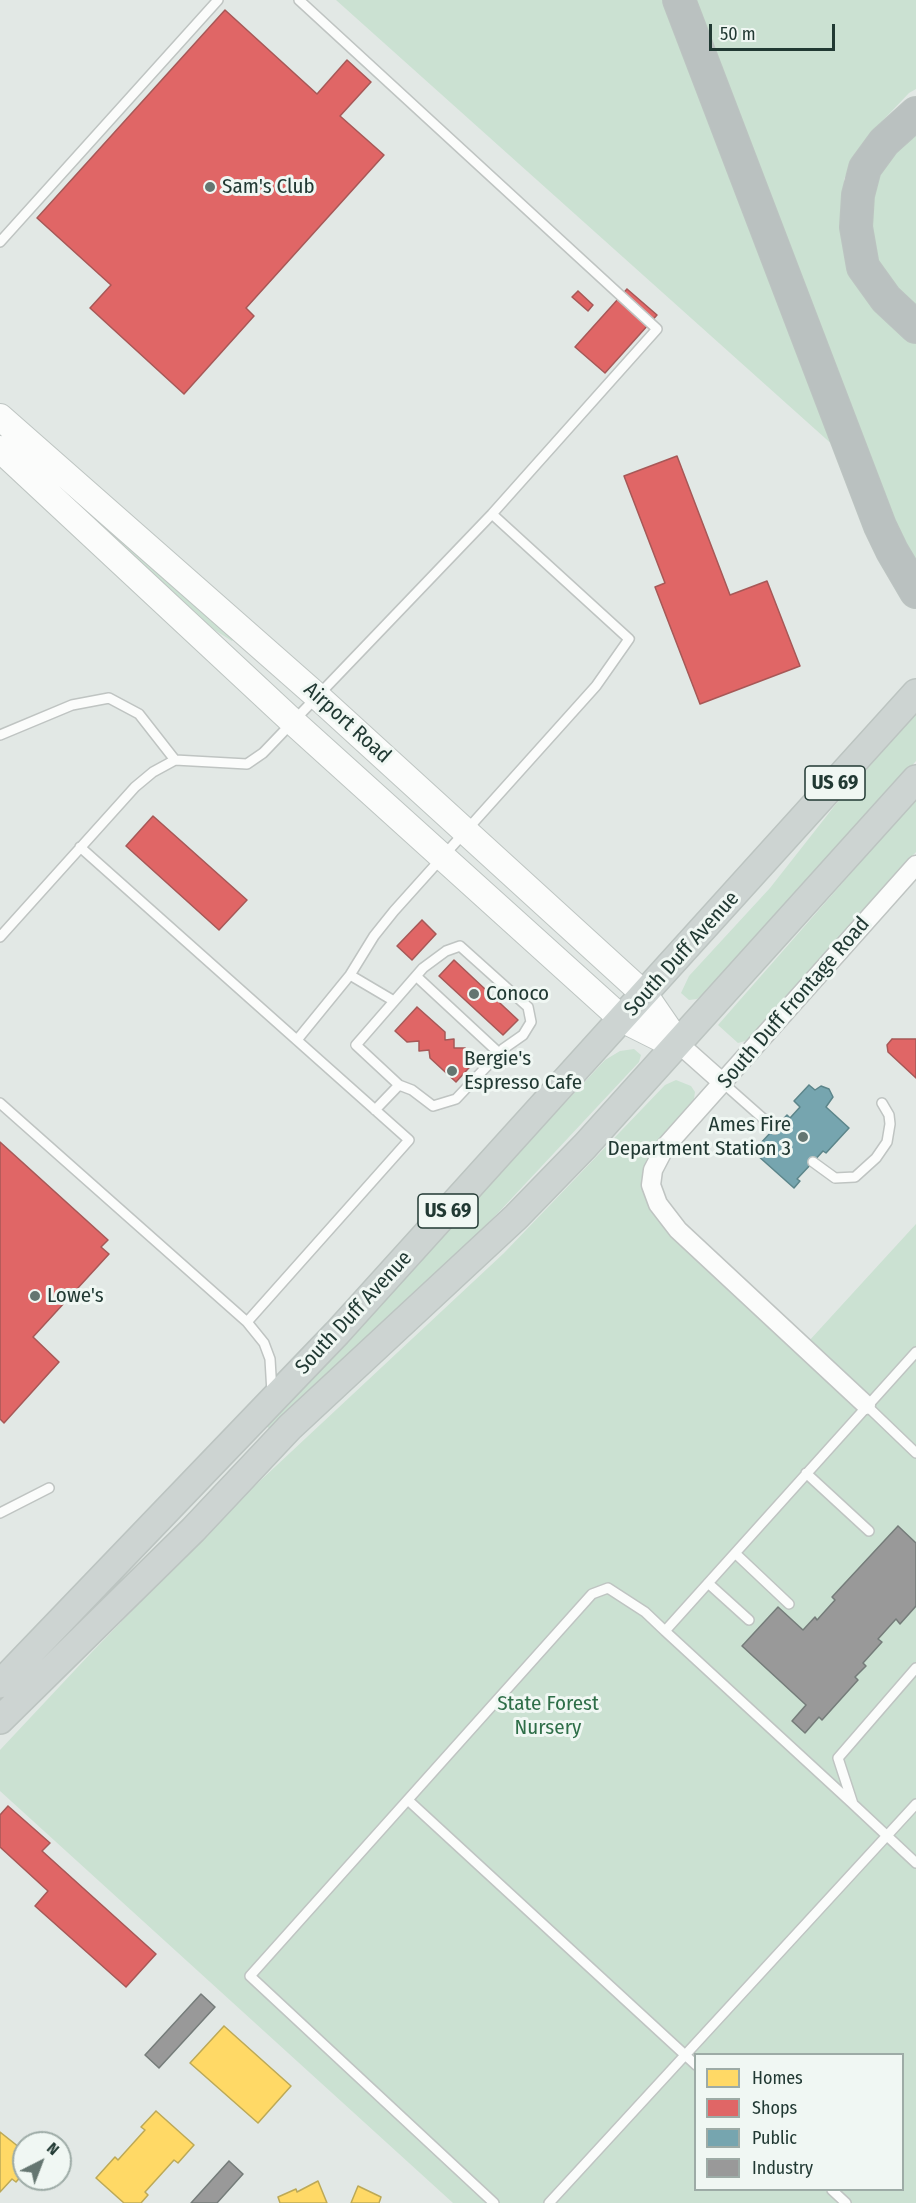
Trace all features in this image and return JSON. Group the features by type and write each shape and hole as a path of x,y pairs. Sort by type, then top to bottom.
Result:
{"highway":[{"path":"680,0 880,526 891,551 916,592"},
{"path":"916,113 884,142 865,168 858,195 856,227 863,267 886,299 916,327"}],"main road":[{"name":"Airport Road","path":"0,417 317,696 645,995 678,1043"},
{"name":"Airport Road","path":"0,449 292,721 622,1019 662,1039 678,1043"},
{"name":"South Duff Avenue","path":"0,1684 272,1401 645,995 916,693"},
{"name":"South Duff Avenue","path":"0,1720 185,1539 290,1427 516,1217 678,1043 916,779"}],"street":[{"name":"South Duff Frontage Road","path":"866,1405 678,1230 658,1204 651,1185 653,1170 665,1147 916,865"},
{"name":"Airport Road","path":"678,1043 723,1083"}],"lane":[{"path":"0,242 218,0"},
{"path":"0,937 135,787 153,772 175,760 247,764 263,753 492,514 657,328 299,0"},
{"path":"297,1040 350,975 374,936 596,686 629,639 492,514"},
{"path":"0,735 72,705 109,698 139,714 175,760"},
{"path":"80,847 409,1140 247,1322"},
{"path":"460,946 528,1006 531,1022 524,1035 499,1053 456,1099 433,1106 412,1090 399,1085 356,1045 416,976 446,951 460,946"},
{"path":"350,975 394,1001"},
{"path":"416,976 499,1053"},
{"path":"723,1083 775,1129"},
{"path":"375,1110 399,1085"},
{"path":"0,1103 247,1322 264,1343 270,1359 272,1401"},
{"path":"813,1162 835,1178 855,1177 876,1158 886,1142 890,1124 889,1115 882,1103"},
{"path":"665,1631 916,1352"},
{"path":"866,1405 916,1453"},
{"path":"806,1473 869,1532"},
{"path":"0,1513 49,1488"},
{"path":"735,1553 789,1604"},
{"path":"708,1583 749,1620"},
{"path":"494,2203 250,1976 592,1594 609,1588 645,1612 916,1863"},
{"path":"853,1804 838,1758 916,1668"},
{"path":"409,1801 694,2062"},
{"path":"549,2203 916,1804"},
{"path":"833,2191 846,2203"}],"green space":[{"path":"336,0 666,0 835,447"},
{"path":"691,0 916,0 916,89 909,93 870,134 844,179 845,228 916,341 916,568 907,555"},
{"path":"916,127 916,310 888,283 872,251 865,215 872,175"},
{"path":"67,489 235,638 232,641 194,617 63,493"},
{"path":"916,714 916,761 715,985 697,999 689,1000 681,993 689,976 770,888 836,804"},
{"path":"916,799 916,852 749,1040 738,1043 718,1025"},
{"path":"634,1049 641,1055 639,1062 498,1213 386,1324 271,1430 265,1425 605,1060 620,1051"},
{"name":"State Forest Nursery","path":"676,1080 691,1086 695,1092 694,1099 650,1152 643,1168 646,1199 655,1214 798,1353 916,1224 916,2203 453,2203 0,1791 0,1750 246,1494 504,1253 665,1085"}],"building: Homes":[{"path":"224,2026 291,2086 258,2123 190,2063"},
{"path":"156,2111 194,2145 178,2163 174,2160 145,2192 148,2195 141,2203 124,2203 96,2178 115,2157 118,2160 145,2130 141,2127"},
{"path":"0,2132 12,2142 12,2179 0,2192"},
{"path":"318,2181 327,2203 280,2203 278,2197 296,2189 297,2192"},
{"path":"358,2186 381,2197 379,2203 351,2203"}],"building: Shops":[{"name":"Sam's Club","path":"225,10 317,94 347,60 371,82 340,116 384,155 246,308 254,316 184,394 90,308 111,285 37,218"},
{"path":"627,289 657,315 605,373 575,347"},
{"path":"578,291 593,305 588,311 572,297"},
{"path":"677,456 730,595 767,581 800,666 700,704 655,587 665,583 624,476"},
{"path":"153,816 247,900 219,930 126,846"},
{"path":"422,920 436,934 412,960 397,946"},
{"path":"454,960 518,1020 503,1035 439,976"},
{"path":"417,1007 445,1032 445,1040 454,1039 454,1048 465,1048 477,1059 456,1082 430,1058 429,1050 419,1051 419,1041 407,1042 395,1031"},
{"path":"892,1039 916,1039 916,1078 888,1052 887,1045"},
{"name":"Lowe's","path":"0,1142 108,1240 101,1247 109,1254 33,1337 59,1362 4,1423 0,1419"},
{"path":"8,1806 50,1843 42,1851 156,1954 126,1987 35,1906 48,1891 0,1847 0,1815"}],"building: Public":[{"name":"Ames Fire Department Station 3","path":"809,1085 815,1090 821,1086 829,1089 833,1097 826,1107 849,1128 797,1179 800,1181 794,1188 757,1155 762,1150 758,1146 787,1115 790,1118 800,1107 794,1101"}],"building: Industry":[{"path":"898,1526 916,1543 916,1606 900,1624 896,1619 878,1639 882,1642 863,1663 866,1666 855,1677 858,1680 822,1720 819,1717 805,1733 792,1721 806,1705 742,1646 778,1607 803,1630 815,1617 817,1620 835,1600 832,1597"},
{"path":"201,1994 215,2007 159,2068 145,2055"},
{"path":"229,2161 243,2174 217,2203 191,2203"}],"place":[{"name":"Sam's Club","path":"210,187"},
{"name":"Conoco","path":"474,994"},
{"name":"Bergie's Espresso Cafe","path":"452,1071"},
{"name":"Ames Fire Department Station 3","path":"803,1137"},
{"name":"Lowe's","path":"35,1296"}]}
